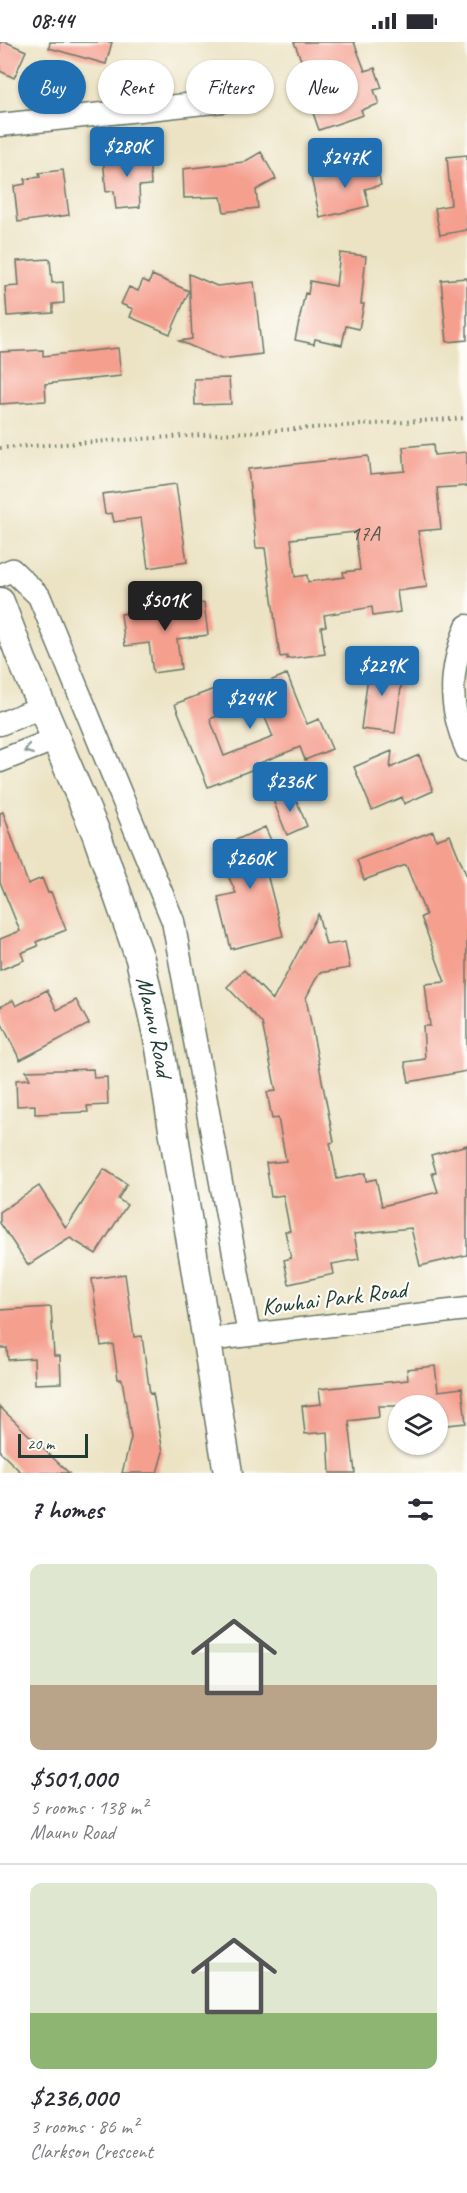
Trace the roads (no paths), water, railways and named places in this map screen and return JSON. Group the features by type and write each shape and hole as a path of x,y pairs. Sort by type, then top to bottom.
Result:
{"main road":[{"name":"Maunu Road","path":"0,602 96,833 140,958 160,1048 228,1473"}],"street":[{"path":"0,126 186,105"},
{"path":"0,575 12,570 39,596 173,921 249,1335"},
{"path":"467,626 455,659 452,690 454,716 467,750"},
{"path":"0,724 42,707"},
{"path":"0,761 56,739"},
{"name":"Kowhai Park Road","path":"207,1340 467,1309"}]}
